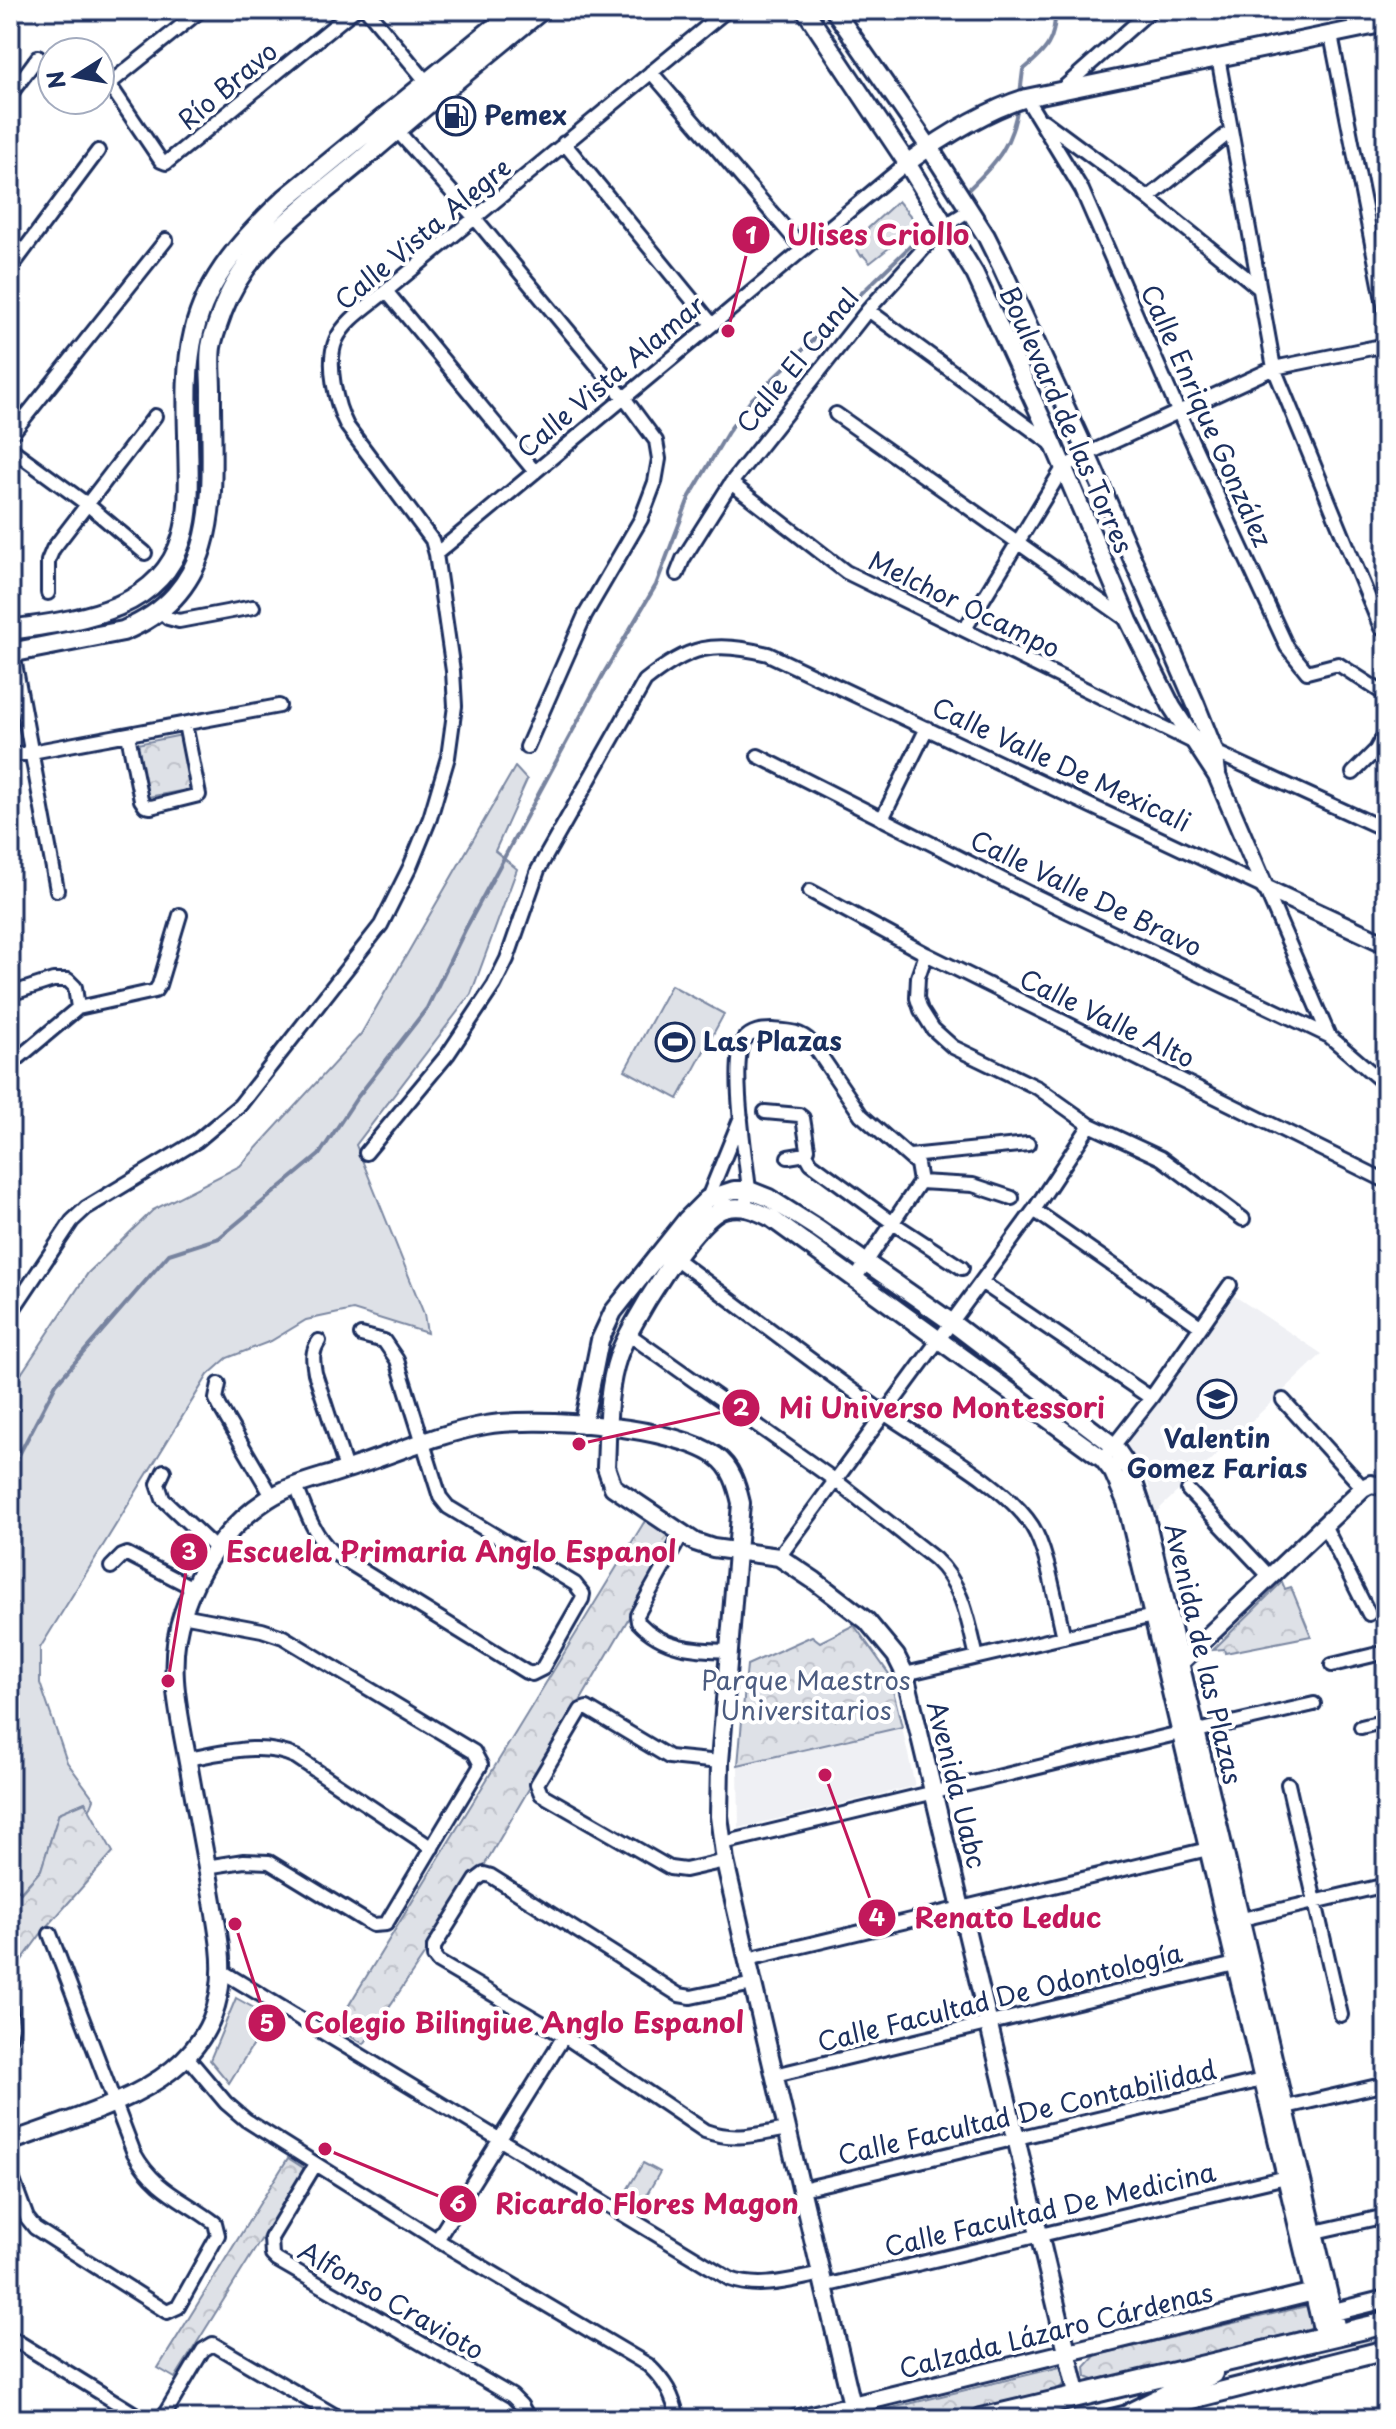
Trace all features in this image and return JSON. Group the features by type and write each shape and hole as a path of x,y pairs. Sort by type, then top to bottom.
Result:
{"highway":[{"path":"981,2419 1386,2323"},
{"path":"1132,2413 1244,2357"}],"main road":[{"path":"11,648 123,631 160,611 188,579 200,559 209,527 213,466 211,349 233,288 274,235 516,10"},
{"path":"432,89 541,10"},
{"path":"10,630 87,617 133,601 173,561 183,536 187,509 188,363 202,304 226,263 251,231 286,198 391,124"},
{"path":"1112,2419 1386,2350"}],"street":[{"name":"Río Bravo","path":"201,10 109,84 161,161 166,163 354,10"},
{"path":"367,10 432,89"},
{"name":"Calle Vista Alegre","path":"436,554 432,540 347,426 338,408 333,375 335,341 346,326 386,291 727,10"},
{"name":"Boulevard de las Torres","path":"805,10 907,163 975,274 1054,445 1129,621 1172,707 1217,776 1329,1036"},
{"name":"Boulevard de las Torres","path":"834,10 929,147 970,210 1001,266 1087,454 1214,750 1217,776"},
{"path":"1058,91 1151,10"},
{"path":"929,147 1005,105 1026,98 1386,23"},
{"path":"1331,35 1386,315"},
{"path":"1218,57 1274,368 1381,628"},
{"path":"10,95 36,60"},
{"path":"651,72 803,249"},
{"name":"Calle Enrique González","path":"1026,98 1082,190 1178,411 1287,647 1307,672 1338,664 1386,695"},
{"path":"1039,118 1148,198 1259,288"},
{"path":"391,124 474,217 625,399 656,441 659,459 655,482 641,519 585,615 527,747"},
{"path":"1148,198 1231,131"},
{"path":"564,143 712,324"},
{"name":"Calle Vista Alamar","path":"436,554 929,147"},
{"path":"10,269 98,151"},
{"name":"Calle El Canal","path":"677,574 683,559 731,483 868,310 944,226 970,210"},
{"path":"10,436 166,240"},
{"path":"386,291 535,472"},
{"path":"868,310 1054,445"},
{"path":"965,629 1063,468 1274,368 1386,345"},
{"path":"836,414 1129,621"},
{"path":"48,593 48,561 53,549 155,416"},
{"path":"10,448 88,505 145,553"},
{"name":"Melchor Ocampo","path":"731,483 846,572 1193,742 1386,830"},
{"path":"10,1314 72,1221 86,1208 197,1141 240,1105 381,925 430,818 448,757 455,706 453,671 436,554"},
{"path":"160,611 168,618 179,621 253,607"},
{"name":"Calle Valle De Mexicali","path":"366,1153 448,1054 494,985 507,959 538,870 645,681 670,661 712,647 735,645 768,654 1386,944"},
{"path":"11,648 57,890"},
{"path":"10,756 279,706"},
{"path":"128,735 141,800 145,806 151,807 199,795 185,724"},
{"path":"882,819 927,728"},
{"path":"1353,773 1376,750 1386,732"},
{"name":"Calle Valle De Bravo","path":"758,756 1329,1036 1386,1085"},
{"name":"Calle Valle Alto","path":"810,891 926,954 1386,1181"},
{"path":"10,1065 78,1008 155,991 180,915"},
{"path":"926,954 918,977 917,998 933,1029 967,1055 1038,1088 1090,1125 1161,1158 1243,1219"},
{"path":"10,994 53,980 68,980 77,992 78,1008"},
{"path":"608,1428 613,1375 627,1333 676,1259 712,1215 725,1209 744,1207 749,1190 737,1068 743,1042 755,1032 792,1031 804,1035 861,1115 917,1164 920,1182 855,1279"},
{"path":"765,1112 803,1118 808,1149 806,1154 811,1163 893,1223 962,1268"},
{"path":"583,1424 604,1328 613,1312 686,1220 708,1198 742,1114"},
{"path":"779,1557 1034,1210 1090,1125"},
{"path":"910,1156 1028,1144"},
{"path":"788,1157 806,1154"},
{"path":"920,1182 973,1185 1012,1198"},
{"path":"708,1198 734,1190 749,1190"},
{"name":"Avenida de las Plazas","path":"749,1190 769,1198 951,1322 1129,1468 1138,1490 1180,1663 1208,1849 1286,2177 1321,2290 1331,2335"},
{"name":"Avenida de las Plazas","path":"744,1207 771,1218 939,1340 1109,1452 1113,1472 1126,1502 1153,1616 1242,1919 1315,2232 1321,2290"},
{"path":"1034,1210 1200,1326"},
{"path":"676,1259 885,1414 985,1481 1022,1512 1034,1529 1043,1553 1064,1637"},
{"path":"981,1282 1151,1398"},
{"path":"1109,1452 1230,1285"},
{"path":"627,1333 836,1481 950,1573 959,1589 977,1657"},
{"path":"296,1486 311,1525 320,1541 332,1552 526,1672 532,1674 542,1669 582,1599 583,1594 575,1584 448,1507 440,1497 392,1350 376,1337 361,1335"},
{"path":"319,1341 314,1348 315,1373 346,1469"},
{"path":"219,1384 216,1399 272,1496"},
{"path":"1283,1400 1363,1488"},
{"path":"10,2142 114,2103 164,2078 188,2058 211,2018 223,1972 176,1692 174,1649 182,1615 193,1588 216,1549 272,1496 485,1425 516,1422 583,1424 685,1441 719,1458 729,1470 741,1503 720,1762 719,1816 725,1861 852,2405"},
{"name":"Avenida Uabc","path":"608,1428 606,1467 613,1487 682,1534 706,1546 779,1557 867,1621 896,1656 905,1674 1078,2397"},
{"path":"164,1471 158,1484 163,1499 216,1549"},
{"path":"1180,1663 1363,1488 1371,1484 1386,1487"},
{"path":"1188,1490 1270,1577"},
{"path":"1324,1525 1369,1614"},
{"path":"682,1534 637,1615 640,1626 680,1648 729,1651"},
{"path":"111,1567 127,1554 193,1588"},
{"path":"182,1615 262,1630 302,1647 474,1752 480,1758 481,1765 386,1924 373,1925 269,1862 244,1861 206,1867"},
{"path":"905,1674 1153,1616"},
{"path":"1332,1665 1386,1652"},
{"path":"723,1843 1314,1704"},
{"path":"720,1762 669,1757 592,1709 581,1710 537,1784 541,1794 670,1868 685,1870 725,1861"},
{"path":"1361,1727 1386,1721"},
{"path":"187,1759 255,1748 279,1750 296,1757 432,1848"},
{"path":"1288,1784 1341,2015"},
{"path":"748,1959 1208,1849"},
{"path":"753,1984 691,1997 679,1995 484,1874 476,1880 434,1947 434,1957 438,1962 564,2036 705,2131 724,2138 736,2138 788,2129"},
{"path":"1242,1919 1386,1885"},
{"path":"10,2172 27,2218 35,2228 167,2312 174,2310 215,2242 217,2228 208,2218 159,2186 145,2173 134,2153 50,1934"},
{"name":"Calle Facultad De Odontología","path":"775,2075 1235,1964"},
{"name":"Calle Facultad De Medicina","path":"223,1972 730,2279 753,2285 823,2280 1286,2177"},
{"path":"10,2004 10,2037"},
{"path":"437,2240 564,2036"},
{"path":"188,2058 235,2112 437,2240 648,2365 663,2380 673,2397 678,2419"},
{"name":"Calle Facultad De Contabilidad","path":"802,2189 1262,2080"},
{"path":"1286,2107 1386,2084"},
{"name":"Alfonso Cravioto","path":"315,2165 271,2238 272,2255 512,2396 529,2419"},
{"path":"1315,2232 1386,2216"},
{"name":"Calzada Lázaro Cárdenas","path":"795,2419 1321,2290"},
{"path":"1326,2314 1386,2299"},
{"path":"10,2337 143,2419"},
{"path":"162,2419 203,2350 213,2344 341,2419"}],"shaded area":[{"name":"Valentin Gomez Farias","path":"1233,1295 1322,1354 1155,1513 1147,1478 1127,1444"},
{"path":"902,1727 915,1786 739,1828 738,1765"}],"green space":[{"path":"898,201 918,225 870,263 861,256 853,242"},
{"path":"182,735 192,789 148,797 137,744"},
{"path":"515,767 527,780 495,851 517,869 471,994 356,1145 424,1314 427,1333 353,1310 306,1320 271,1341 227,1358 208,1375 40,1648 40,1683 67,1762 94,1799 90,1809 85,1802 59,1813 41,1870 20,1893 10,1880 10,1373 19,1377 88,1273 153,1210 240,1166 361,1034"},
{"name":"Las Plazas","path":"671,985 724,1014 678,1099 625,1070"},
{"path":"646,1519 676,1537 481,1871 364,2044 335,2028"},
{"path":"1282,1582 1285,1589 1291,1587 1311,1636 1225,1653 1224,1649 1213,1650"},
{"name":"Parque Maestros Universitarios","path":"854,1625 889,1674 902,1727 738,1765 747,1665 812,1636 820,1642"},
{"path":"85,1802 113,1852 41,1934 11,1975 10,1880 21,1893 41,1870 59,1813"},
{"path":"236,1998 270,2017 229,2083 210,2060"},
{"path":"288,2158 305,2169 175,2378 158,2368"},
{"path":"643,2163 660,2172 636,2213 620,2202"},
{"path":"1311,2305 1316,2324 1308,2329 1096,2381 1086,2377 1085,2367 1096,2355"},
{"path":"1060,2367 1066,2373 1065,2384 1052,2392 945,2419 847,2419"}],"waterway":[{"path":"1020,94 1023,70 1038,57 1051,38 1055,10"},
{"path":"969,189 988,170 1008,141 1018,104"},
{"path":"10,1472 56,1384 169,1254 219,1238 319,1155 356,1099 427,1008 465,930 605,671 656,585 689,498 728,432 752,399 930,227"}],"place":[{"name":"Pemex","path":"456,116"},
{"name":"Ulises Criollo","path":"728,331"},
{"name":"Las Plazas","path":"675,1042"},
{"name":"Valentin Gomez Farias","path":"1217,1399"},
{"name":"Mi Universo Montessori","path":"579,1444"},
{"name":"Escuela Primaria Anglo Espanol","path":"168,1681"},
{"name":"Renato Leduc","path":"825,1775"},
{"name":"Colegio Bilingiue Anglo Espanol","path":"235,1924"},
{"name":"Ricardo Flores Magon","path":"325,2149"}]}
